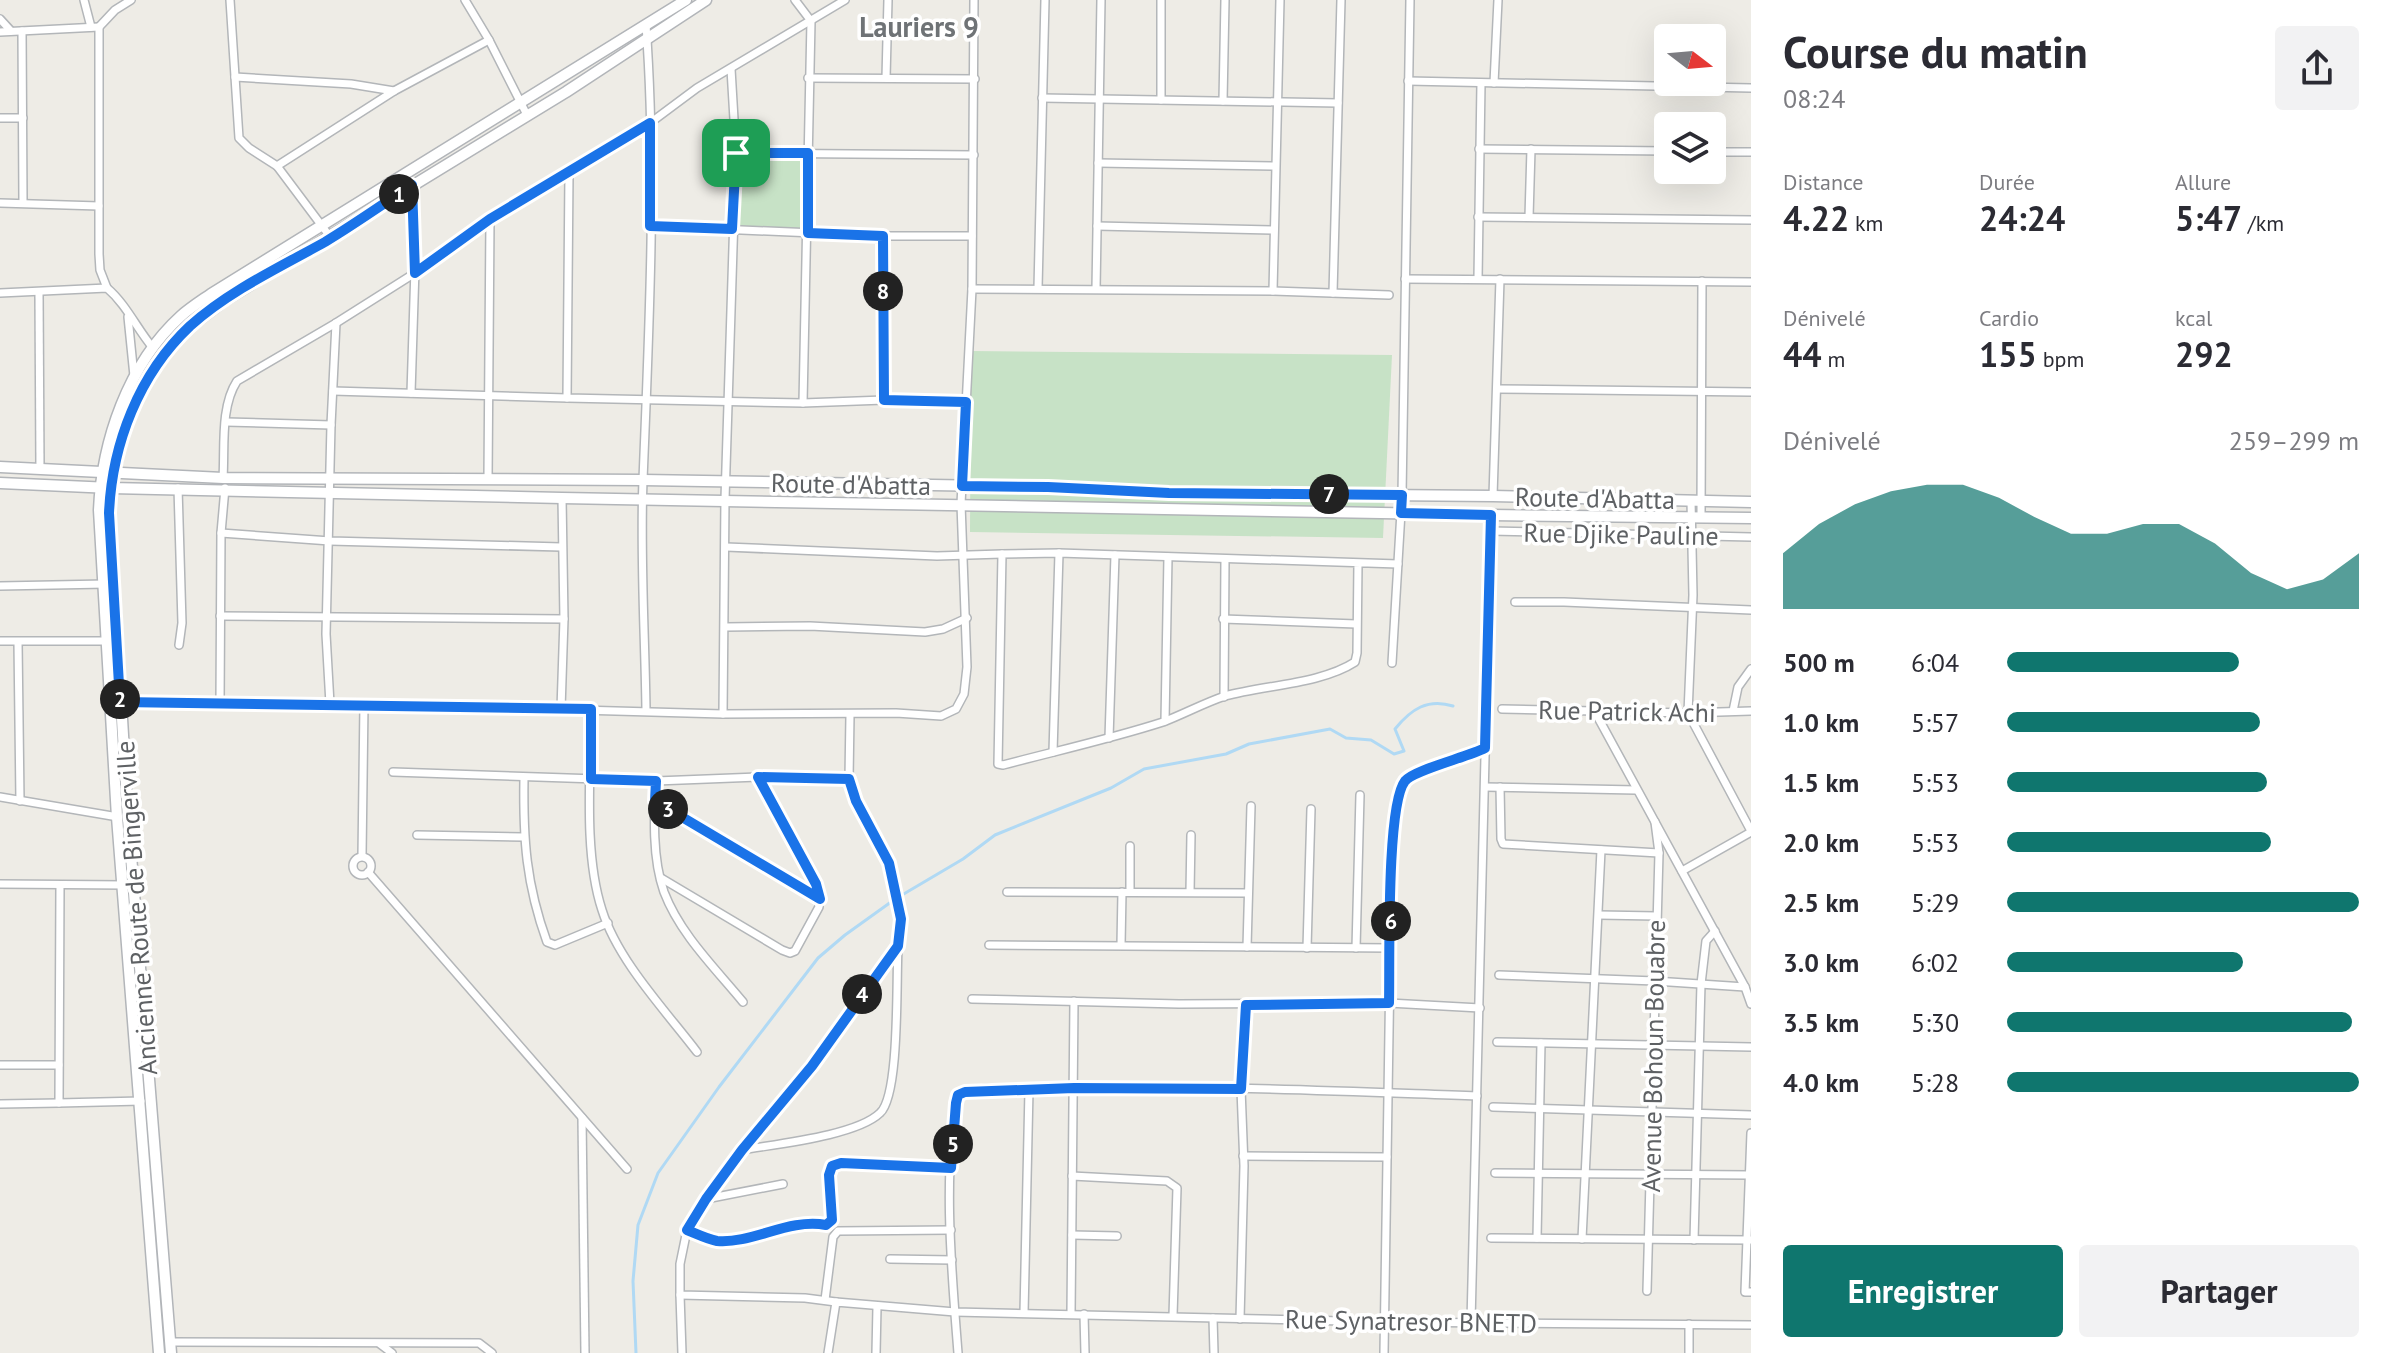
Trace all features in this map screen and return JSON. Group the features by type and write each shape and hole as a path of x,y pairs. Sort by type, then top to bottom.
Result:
{"street":[{"path":"84,0 95,27 100,270 107,288 118,298 153,348"},
{"path":"0,32 95,27 131,0"},
{"path":"230,0 239,138 277,166 331,238"},
{"path":"465,0 527,115"},
{"name":"Ancienne Route de Bingerville","path":"171,1347 123,817 107,584 109,513 102,471 118,415 153,348 181,316 686,0"},
{"name":"Ancienne Route de Bingerville","path":"106,487 114,472 133,407 148,378 192,325 224,301 566,92 706,0"},
{"path":"795,0 811,21 803,403"},
{"path":"220,703 221,533 226,422 231,391 237,381 415,273 490,219 650,123 697,88 845,0"},
{"path":"886,78 888,0"},
{"path":"120,702 941,716 956,709 964,694 967,618 961,555 961,504 972,289 974,0"},
{"path":"1038,288 1045,0"},
{"path":"1096,289 1101,0"},
{"path":"1161,0 1161,100"},
{"path":"1223,101 1225,0"},
{"path":"1273,291 1280,0"},
{"path":"1333,293 1341,0"},
{"path":"1392,663 1402,495 1410,0"},
{"path":"1494,83 1498,0"},
{"path":"0,19 11,31"},
{"path":"646,25 650,123 648,399 643,480 646,710"},
{"path":"22,31 23,202"},
{"path":"277,166 394,91 489,40"},
{"path":"723,714 725,499 736,153 731,69"},
{"path":"235,77 351,84 394,91"},
{"path":"808,78 975,79"},
{"path":"1408,81 1751,88"},
{"path":"1478,279 1481,83"},
{"path":"1042,98 1338,103"},
{"path":"0,118 23,118"},
{"path":"1479,149 1654,151"},
{"path":"1529,217 1531,149"},
{"path":"1726,152 1751,152"},
{"path":"736,153 974,155"},
{"path":"1098,163 1275,166"},
{"path":"567,398 569,173"},
{"path":"411,393 415,273 412,185"},
{"path":"0,203 99,206"},
{"path":"1478,217 1751,220"},
{"path":"488,479 490,219"},
{"path":"650,226 883,236 972,236"},
{"path":"1097,226 1274,230"},
{"path":"883,236 884,400"},
{"path":"1405,279 1751,282"},
{"path":"1493,496 1500,279"},
{"path":"1682,871 1751,832 1688,713 1691,536 1696,516 1702,281"},
{"path":"0,293 107,288"},
{"path":"972,289 1389,295"},
{"path":"39,293 40,469"},
{"path":"128,315 135,379"},
{"path":"330,704 327,616 336,323"},
{"path":"1498,389 1751,392"},
{"path":"333,391 728,402 966,402"},
{"path":"226,422 331,425"},
{"name":"Route d'Abatta","path":"0,467 102,471 330,491 562,498 1751,518"},
{"name":"Route d'Abatta","path":"0,483 178,488 330,478 643,480 1048,487 1169,493 1751,502"},
{"path":"178,488 182,623 179,645"},
{"path":"561,709 564,619 562,498"},
{"path":"1471,1322 1491,515"},
{"name":"Rue Djike Pauline","path":"1491,531 1751,537"},
{"path":"221,533 330,541 561,547"},
{"path":"726,547 961,555 1059,553 1398,564"},
{"path":"1053,752 1059,553"},
{"path":"1002,554 997,761 1003,765 1165,721 1224,697 1349,666 1355,662 1358,563"},
{"path":"1109,738 1115,555"},
{"path":"1165,721 1168,557"},
{"path":"1224,697 1225,559"},
{"path":"0,586 107,584"},
{"path":"1515,602 1751,610"},
{"path":"220,616 564,619"},
{"path":"726,627 810,626 925,632 943,629 967,618"},
{"path":"1223,619 1356,624"},
{"path":"0,641 111,640"},
{"name":"Ancienne Route de Bingerville","path":"111,640 120,702 123,817"},
{"path":"18,642 20,801"},
{"path":"1733,711 1738,687 1751,669"},
{"path":"362,856 354,860 353,869 360,875 368,872 371,864 362,856 364,704"},
{"path":"591,709 592,866 602,912 637,975 697,1052"},
{"name":"Rue Patrick Achi","path":"1502,709 1688,713 1751,711"},
{"path":"1595,712 1745,987 1751,1004"},
{"path":"742,1150 858,1126 881,1113 891,1090 901,919 889,863 856,801 849,779 850,715"},
{"path":"1384,1353 1392,839 1404,781 1412,774 1467,757 1485,748"},
{"path":"393,772 656,781 758,777 849,779"},
{"path":"661,878 790,953 795,951 819,907 820,899 816,884 758,777"},
{"path":"524,778 523,837 535,908 547,942 555,945 608,923"},
{"path":"656,781 656,848 664,891 685,932 743,1002"},
{"path":"1485,787 1636,790"},
{"path":"1500,787 1503,844 1659,853"},
{"path":"1356,948 1360,795"},
{"path":"0,797 123,817"},
{"path":"655,801 820,899"},
{"path":"1247,947 1251,806"},
{"path":"1307,948 1311,809"},
{"name":"Avenue Bohoun Bouabre","path":"1647,1291 1659,853 1655,822"},
{"path":"417,835 523,837"},
{"path":"1190,892 1191,835"},
{"path":"1121,945 1130,846"},
{"path":"1582,1239 1601,850"},
{"path":"368,872 627,1169"},
{"path":"0,884 129,885"},
{"path":"59,1103 60,885"},
{"name":"Ancienne Route de Bingerville","path":"129,885 159,1353"},
{"path":"1007,892 1248,893"},
{"path":"1599,915 1656,916"},
{"path":"1694,1240 1701,984 1706,941 1715,931"},
{"path":"989,945 1390,948"},
{"path":"682,1353 680,1264 687,1230 742,1150 812,1066 898,946"},
{"path":"1499,975 1745,987"},
{"path":"972,999 1246,1005 1389,1003 1480,1008"},
{"path":"1071,1314 1074,1001"},
{"path":"1240,1319 1241,1089 1246,1005"},
{"path":"1497,1042 1751,1047"},
{"path":"1537,1238 1541,1043"},
{"path":"0,1065 59,1065"},
{"path":"958,1353 952,1260 951,1168 958,1095 984,1089 1074,1088 1477,1096"},
{"path":"1024,1313 1029,1090"},
{"path":"0,1104 141,1101"},
{"path":"1493,1107 1751,1115"},
{"path":"582,1118 585,1353"},
{"path":"1748,1292 1751,1133"},
{"path":"1243,1156 1387,1157"},
{"path":"687,1230 724,1241 806,1223 826,1225 832,1220 833,1209 829,1175 832,1166 841,1163 951,1168"},
{"path":"1495,1173 1749,1175"},
{"path":"1072,1176 1167,1181 1177,1188 1173,1316"},
{"path":"706,1199 783,1184"},
{"path":"825,1300 833,1237 838,1231 951,1230"},
{"path":"1072,1235 1117,1236"},
{"path":"1491,1238 1748,1240"},
{"path":"890,1259 952,1260"},
{"name":"Rue Synatresor BNETD","path":"680,1295 825,1300 955,1312 1385,1322 1751,1325"},
{"path":"828,1353 836,1302"},
{"path":"876,1353 877,1307"},
{"path":"1084,1314 1085,1353"},
{"path":"1213,1318 1214,1353"},
{"path":"1689,1324 1689,1353"},
{"path":"378,1343 392,1353"},
{"path":"171,1347 479,1343 492,1353"}],"green space":[{"path":"739,156 805,156 805,233 737,227"},
{"path":"971,351 1392,355 1383,538 970,532"}],"waterway":[{"path":"902,895 963,859 995,835 1111,788 1144,769 1226,754 1249,744 1330,729 1346,738 1371,740 1394,754 1404,751 1395,729 1407,716 1428,704 1453,706"},
{"path":"636,1353 633,1281 638,1225 658,1173 719,1087 818,958 891,902"}],"district":[{"name":"Lauriers 9","path":"919,26"}],"route":[{"path":"650,123 650,226 732,229 736,153 808,153 808,233 883,236 884,400 966,402 962,486 1169,493 1402,495 1401,513 1491,515 1491,531 1485,748 1467,757 1412,774 1404,781 1392,839 1389,1003 1246,1005 1241,1089 1074,1088 965,1092 958,1095 956,1103 951,1168 841,1163 832,1166 829,1175 833,1209 832,1220 826,1225 806,1223 724,1241 687,1230 742,1150 812,1066 898,946 901,919 889,863 856,801 849,779 758,777 816,884 820,899 655,801 656,781 591,779 591,709 120,702 109,513 116,459 133,407 148,378 174,343 224,301 331,238 412,185 415,273 490,219 650,123"}]}
